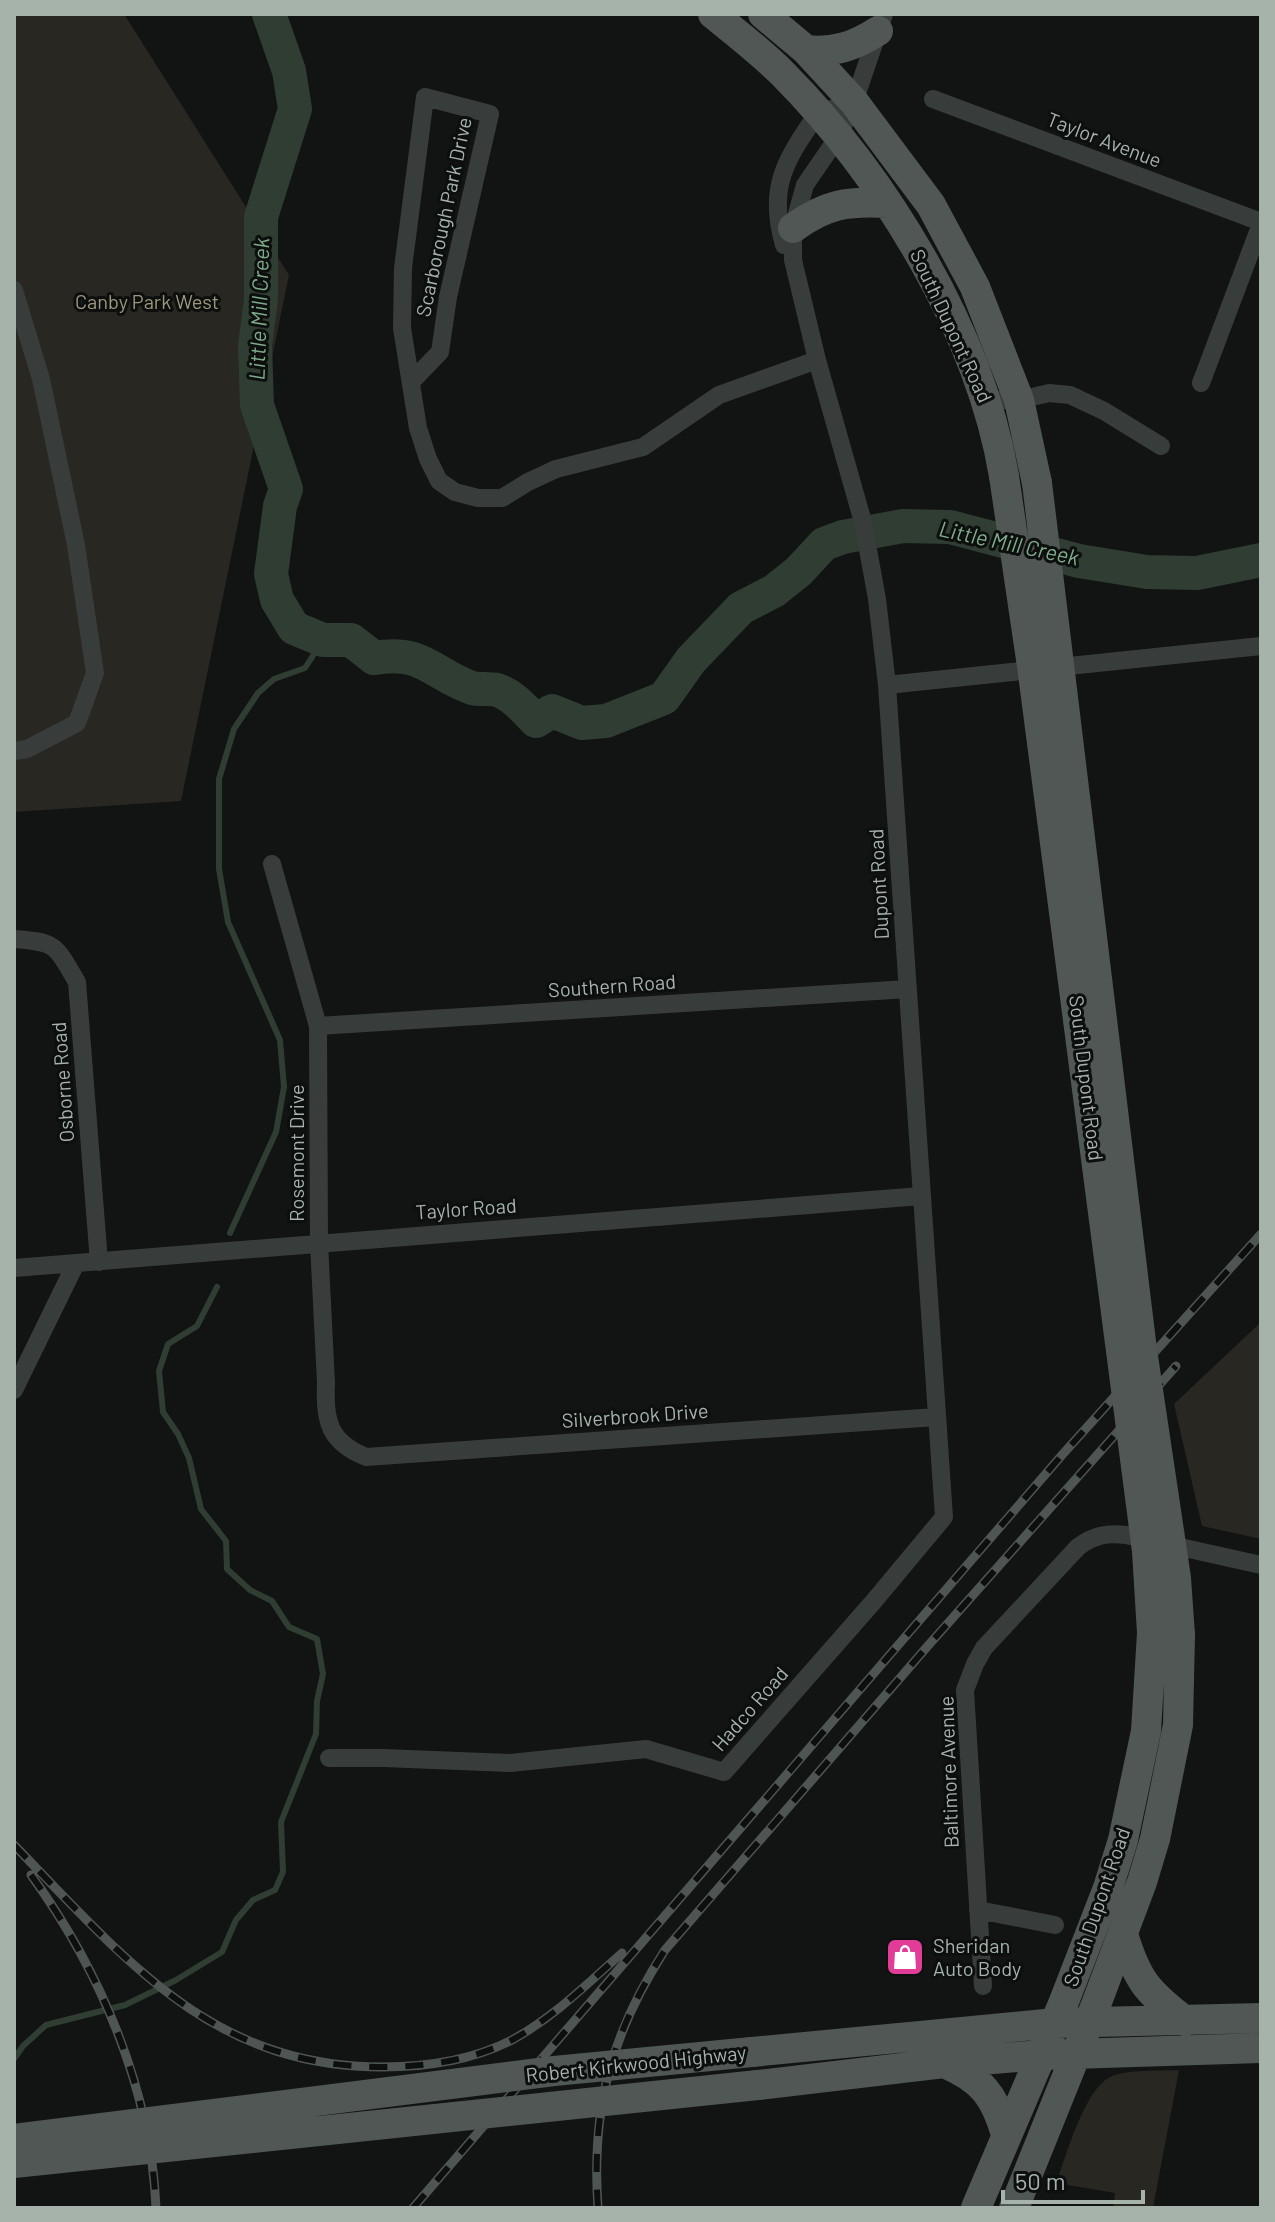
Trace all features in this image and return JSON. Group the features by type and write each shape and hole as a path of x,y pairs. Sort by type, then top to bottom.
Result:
{"main road":[{"name":"South Dupont Road","path":"713,14 782,73 838,137 887,203 936,287 987,400 1004,476 1032,666 1145,1536 1166,1634 1178,1725 1168,1786 1142,1882 1014,2208"},
{"name":"South Dupont Road","path":"763,14 806,50 854,102 931,205 975,287 1019,400 1037,483 1142,1350 1176,1578 1123,1840 1108,1888 1055,2023 976,2208"},
{"path":"806,50 846,48 881,22"},
{"path":"793,228 830,206 848,202 887,203"},
{"path":"1123,1934 1132,1965 1143,1984 1185,2021"},
{"name":"Robert Kirkwood Highway","path":"14,2139 554,2071 1055,2023 1261,2018"},
{"name":"Robert Kirkwood Highway","path":"14,2163 944,2063 1041,2055 1261,2048"},
{"path":"944,2063 964,2071 989,2093 1006,2135"}],"street":[{"name":"Dupont Road","path":"881,22 854,102 838,137 805,185 793,228 793,260 817,360 863,522 887,685 944,1517"},
{"name":"Scarborough Park Drive","path":"411,382 440,352 448,297 490,114 425,97 403,268 402,328 418,428 428,459 439,481 455,492 478,498 502,498 556,469 643,447 719,395 817,360"},
{"name":"Taylor Avenue","path":"933,99 1261,223"},
{"path":"818,113 854,102"},
{"name":"Dupont Road","path":"793,260 786,251 779,229 778,184 793,149 818,113"},
{"path":"1201,383 1261,223"},
{"path":"14,290 41,379 64,485 95,673 77,723 27,749 14,751"},
{"path":"987,400 1019,400 1049,393 1070,395 1104,411 1161,446"},
{"path":"887,685 1261,646"},
{"name":"Rosemont Drive","path":"272,864 318,1026 319,1243 325,1405 329,1425 341,1443"},
{"name":"Osborne Road","path":"14,939 46,942 61,956 77,982 99,1262"},
{"name":"Southern Road","path":"318,1026 908,989"},
{"name":"Taylor Road","path":"14,1268 921,1196"},
{"path":"14,1390 76,1263"},
{"name":"Silverbrook Drive","path":"341,1443 366,1457 391,1456 936,1417"},
{"name":"Hadco Road","path":"329,1758 510,1763 646,1749 724,1772 944,1517"},
{"name":"Baltimore Avenue","path":"983,1986 965,1690 984,1648 1078,1547 1091,1537 1109,1533 1126,1535 1261,1565"},
{"path":"978,1910 1055,1925"}],"green space":[{"name":"Canby Park West","path":"14,14 124,14 289,275 181,801 14,812"},
{"path":"1261,1322 1261,1539 1202,1526 1174,1404"},
{"path":"1179,2070 1153,2208 1113,2208 1115,2193 1056,2183 1084,2109 1101,2084 1110,2077 1125,2073"}],"waterway":[{"name":"Little Mill Creek","path":"269,14 289,71 295,109 261,217 261,300 255,345 257,405 286,489 280,506 271,574 277,600 294,628 323,640 351,640 374,658 391,656 416,660 472,688 503,692 536,721 552,711 582,723 606,721 664,698 691,660 741,608 774,591 799,571 824,544 843,537 903,526 950,527 1079,561 1147,572 1197,573 1261,560"},
{"path":"230,1233 276,1132 284,1087 280,1040 228,922 219,869 219,779 234,729 258,693 274,679 305,668 323,640"},
{"path":"14,2059 46,2025 125,2005 176,1980 222,1952 236,1920 253,1900 275,1890 283,1872 281,1822 316,1734 317,1701 323,1674 317,1639 289,1627 272,1601 250,1590 227,1569 226,1541 201,1509 189,1458 163,1412 159,1371 168,1344 197,1326 217,1287"}],"railway":[{"path":"413,2208 1062,1455 1261,1234"},
{"path":"598,2208 598,2137 609,2073 631,2012 665,1950 926,1648 1176,1366"},
{"path":"14,1845 94,1927 175,1998 219,2027 268,2048 322,2062 399,2067 432,2064 481,2053 512,2040 542,2021 622,1953"},
{"path":"31,1875 79,1950 118,2032 144,2119 156,2208"}],"place":[{"name":"Sheridan Auto Body","path":"905,1957"}]}
